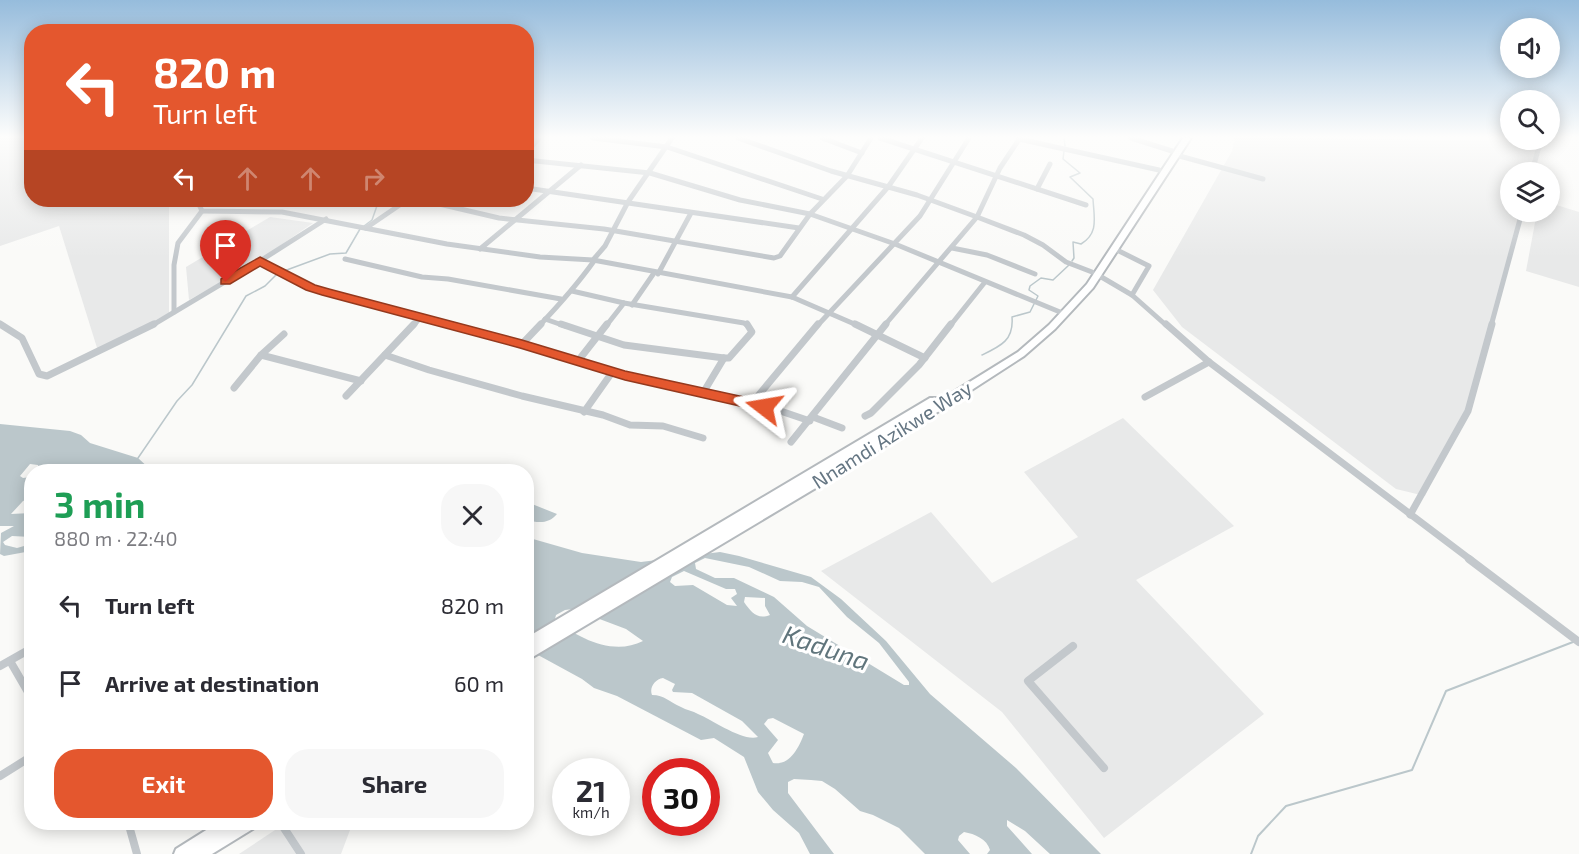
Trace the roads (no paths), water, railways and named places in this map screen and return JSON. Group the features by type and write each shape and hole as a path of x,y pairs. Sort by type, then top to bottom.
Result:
{"highway":[{"name":"Nnamdi Azikwe Way","path":"534,650 994,364 1041,330 1095,274 1154,178"},
{"name":"Nnamdi Azikwe Way","path":"534,640 867,452 1011,360 1052,327 1095,274 1115,249 1159,178"},
{"path":"181,854 220,830"},
{"path":"198,854 238,830"}],"street":[{"path":"534,204 566,178"},
{"path":"522,344 560,304 561,299 572,291 594,261 628,202 646,178"},
{"path":"666,178 740,200 810,214 854,228 985,282 1036,300 1060,312"},
{"path":"759,178 822,199"},
{"path":"456,207 514,219 774,258 780,256 822,199 845,178"},
{"path":"854,178 932,200 977,217 1043,245 1069,264 1095,274 1132,295 1209,362 1579,642"},
{"path":"792,297 854,228 894,178"},
{"path":"751,401 757,397 788,358 829,313 895,244 932,200 944,178"},
{"path":"790,442 811,419 850,366 940,264 977,217 995,178"},
{"path":"1002,178 1086,205"},
{"path":"1037,189 1043,178"},
{"path":"1259,178 1263,179"},
{"path":"534,189 799,228"},
{"path":"200,207 202,211"},
{"path":"366,228 397,207"},
{"path":"480,249 530,207"},
{"path":"202,211 256,210 326,219 480,249 594,261 734,284 792,297 878,334 925,358"},
{"path":"174,312 174,265 178,243 202,211"},
{"path":"632,305 656,273 691,213"},
{"path":"0,324 18,333 28,346 39,374 47,376 61,371 174,312 326,219"},
{"path":"1410,515 1468,411 1518,222"},
{"path":"952,248 987,255 1035,274"},
{"path":"1115,249 1149,266 1132,295"},
{"path":"345,259 422,277 448,279 561,299"},
{"path":"260,261 311,288 522,344 613,371 744,402 751,401 842,428"},
{"path":"865,416 871,413 925,358 985,282"},
{"path":"545,320 596,338 640,348 724,358 729,358 752,333 747,324 632,305 572,291"},
{"path":"578,361 624,303"},
{"path":"346,396 420,318"},
{"path":"234,388 261,355 284,334"},
{"path":"261,355 361,381"},
{"path":"386,355 429,370 584,412 603,415 630,425 663,426 703,438"},
{"path":"703,393 724,358"},
{"path":"1145,397 1209,362"},
{"path":"584,412 613,371"},
{"path":"1073,646 1028,681 1104,768"},
{"path":"0,666 24,653"},
{"path":"10,661 24,685"},
{"path":"0,776 24,761"},
{"path":"130,830 137,854"},
{"path":"285,830 301,854"}],"water":[{"path":"0,424 70,431 81,435 90,443 138,458 144,464 24,464 24,471 20,476 24,478 24,501 11,514 24,513 24,537 12,536 3,542 5,545 17,548 24,546 24,552 4,556 0,554 1,533 14,526 0,526"},
{"path":"534,505 557,514 550,520 535,522"},
{"name":"Kaduna","path":"534,539 582,553 641,562 720,552 811,577 841,599 886,641 930,694 1016,768 1101,854 1050,854 1025,831 1007,820 1007,826 1032,854 987,854 990,850 983,840 964,832 958,840 970,854 925,854 899,828 860,811 822,781 794,779 788,782 788,793 834,854 810,854 799,833 773,810 758,792 744,757 714,738 701,740 617,696 594,688 534,653","holes":["705,558 749,567 780,581 802,582 819,587 847,617 879,643 909,685 904,685 807,626 774,597 734,578 715,578 696,569 695,563","684,571 726,589 735,589 737,594 731,598 737,606 727,605 693,585 675,586 670,582 672,577","745,597 765,598 765,606 770,615 758,616 744,602","573,609 626,629 643,641 620,647 585,639 555,619 556,615","663,678 675,684 673,692 692,693 742,721 758,737 752,738 736,734 664,697 652,695 655,682","773,718 804,734 796,750 784,762 773,763 768,753 778,740 764,724 768,719"]}],"waterway":[{"path":"1071,178 1093,199 1094,212 1091,235 1081,244 1073,242 1074,258 1072,261"},
{"path":"364,226 372,220 377,207"},
{"path":"284,271 330,254 346,253 360,229"},
{"path":"1036,300 1038,296 1029,290 1030,286 1041,278 1053,280 1069,265"},
{"path":"138,458 177,401 192,385 246,296 265,286 279,272"},
{"path":"982,355 1005,341 1011,331 1012,317 1030,312 1034,304"},
{"path":"1251,854 1258,836 1286,806 1412,770 1446,691 1573,642"}]}
